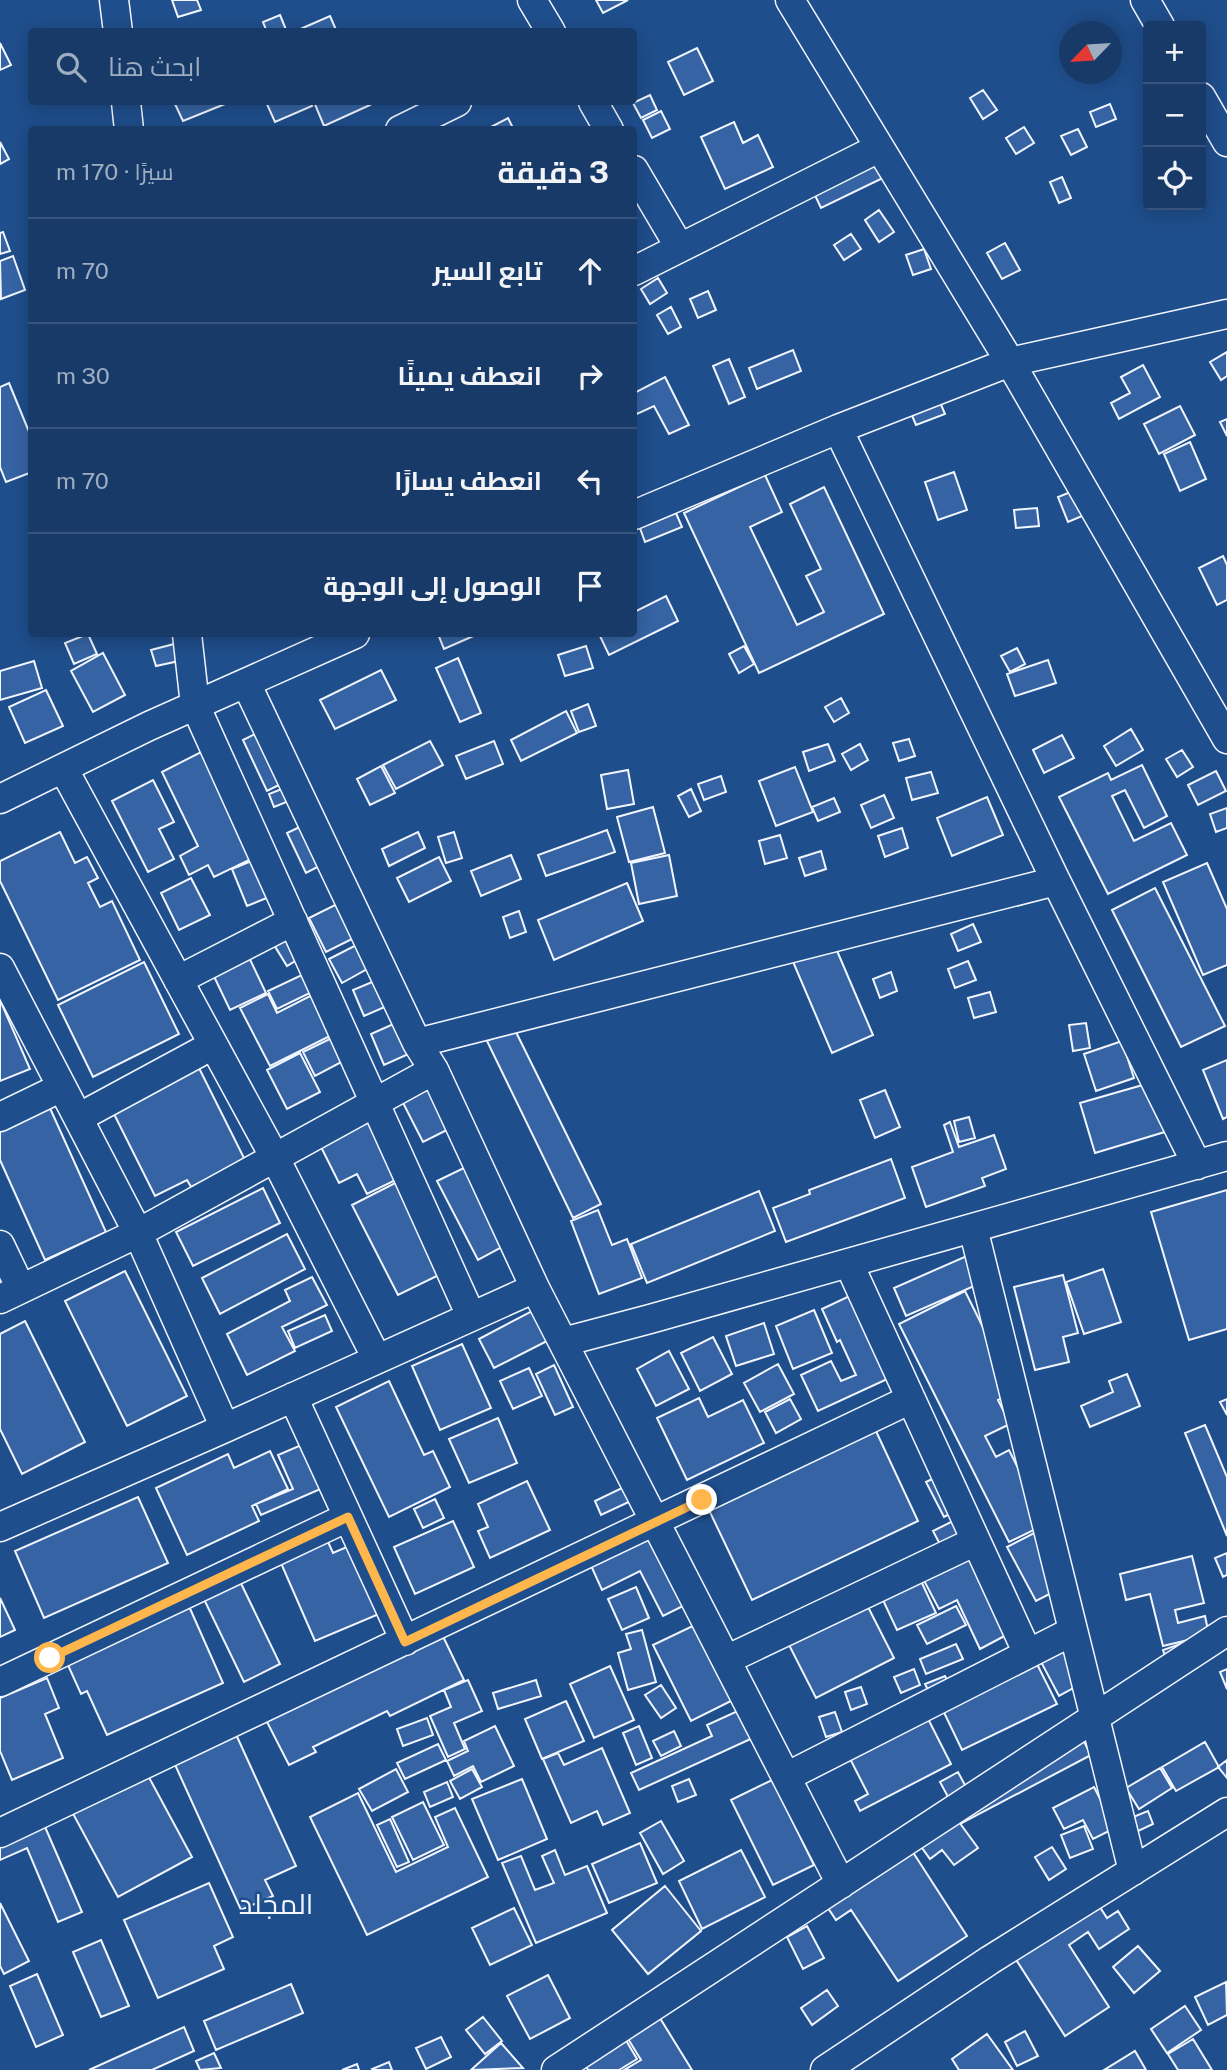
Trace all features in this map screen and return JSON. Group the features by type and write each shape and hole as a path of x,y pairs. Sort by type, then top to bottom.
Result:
{"street":[{"path":"114,0 118,28"},
{"path":"532,0 549,28"},
{"path":"790,0 1010,362 1227,739"},
{"path":"1145,0 1157,21"},
{"path":"126,105 129,126"},
{"path":"408,126 451,105"},
{"path":"595,105 607,126"},
{"path":"1206,106 1227,142"},
{"path":"637,270 879,148"},
{"path":"637,175 680,248"},
{"path":"637,514 838,429 1010,362 1227,314"},
{"path":"838,429 1196,1165"},
{"path":"187,637 195,705 471,1316"},
{"path":"0,799 195,705 348,637"},
{"path":"246,683 417,1043 434,1070 535,1288 841,1884"},
{"path":"63,768 275,1158 377,1359"},
{"path":"417,1043 1056,881"},
{"path":"178,980 293,922"},
{"path":"0,968 138,1233 225,1428"},
{"path":"78,1118 213,1045"},
{"path":"0,1245 10,1294 138,1233 434,1070"},
{"path":"0,1117 62,1087"},
{"path":"563,1342 1227,1156"},
{"path":"973,1228 1133,1871"},
{"path":"849,1264 1028,1654"},
{"path":"2,1521 225,1428 535,1288"},
{"path":"293,1397 405,1642"},
{"path":"0,1833 911,1399"},
{"path":"0,1682 348,1517"},
{"path":"726,1660 976,1541"},
{"path":"786,1777 1073,1631"},
{"path":"556,2070 1227,1631"},
{"path":"825,2070 990,1960 1227,1812"}],"building":[{"path":"172,0 197,0 201,10 178,17"},
{"path":"596,0 628,0 603,13"},
{"path":"280,15 285,28 265,28 263,22"},
{"path":"330,16 335,28 303,28"},
{"path":"0,43 11,65 0,70"},
{"path":"697,48 713,81 684,95 668,62"},
{"path":"983,90 997,110 983,119 970,98"},
{"path":"650,95 657,110 641,118 634,105 637,105 637,101"},
{"path":"1110,104 1116,119 1096,127 1090,112"},
{"path":"175,105 223,105 183,121"},
{"path":"267,105 312,106 275,122"},
{"path":"315,105 370,105 324,126"},
{"path":"661,111 670,129 652,138 643,120"},
{"path":"508,118 512,126 493,126"},
{"path":"734,122 743,143 758,135 773,167 725,189 701,137"},
{"path":"1024,127 1034,143 1016,154 1006,138"},
{"path":"1078,129 1087,147 1071,155 1061,136"},
{"path":"0,142 9,159 0,164"},
{"path":"881,158 889,175 821,208 813,191"},
{"path":"1062,177 1071,198 1059,203 1050,182"},
{"path":"879,210 894,232 879,242 865,220"},
{"path":"3,232 10,251 0,254 0,233"},
{"path":"851,234 861,249 844,260 834,245"},
{"path":"1005,243 1020,270 1002,279 987,253"},
{"path":"924,249 931,269 913,275 906,255"},
{"path":"13,256 25,290 1,299 0,261"},
{"path":"658,278 667,293 650,304 641,289"},
{"path":"708,291 716,310 698,318 690,299"},
{"path":"671,307 681,327 668,334 657,315"},
{"path":"793,350 801,371 757,389 749,368"},
{"path":"1227,352 1227,376 1221,380 1210,362"},
{"path":"729,359 745,397 729,404 713,366"},
{"path":"1143,365 1160,397 1119,419 1111,403 1130,393 1121,377"},
{"path":"665,377 689,425 669,434 654,406 637,414 637,391"},
{"path":"9,383 28,429 28,474 6,482 0,467 0,387"},
{"path":"937,395 945,414 916,425 908,406"},
{"path":"1180,406 1195,435 1159,454 1144,424"},
{"path":"1227,419 1227,436 1220,422"},
{"path":"1190,442 1206,479 1180,491 1164,454"},
{"path":"954,472 967,510 938,520 925,482"},
{"path":"765,475 782,512 750,527 797,625 824,612 806,576 821,569 790,504 824,487 884,614 759,673 684,513"},
{"path":"1078,489 1087,514 1068,522 1058,497"},
{"path":"1037,508 1039,526 1016,528 1014,510"},
{"path":"676,513 682,527 645,542 640,528"},
{"path":"1223,556 1227,565 1227,600 1217,605 1199,568"},
{"path":"666,596 678,621 609,655 600,637 637,637 637,610"},
{"path":"80,637 89,637 97,654 74,664 65,643"},
{"path":"439,637 471,637 444,649"},
{"path":"174,644 179,661 156,666 151,650"},
{"path":"586,646 593,668 565,676 558,655"},
{"path":"744,646 754,664 739,673 729,654"},
{"path":"1017,648 1025,664 1010,672 1001,656"},
{"path":"103,653 125,695 93,712 71,671"},
{"path":"458,658 481,713 460,722 436,668"},
{"path":"1048,660 1056,683 1015,696 1007,674"},
{"path":"34,661 42,688 0,700 0,671"},
{"path":"381,670 396,700 335,729 320,700"},
{"path":"46,690 63,726 25,743 9,707"},
{"path":"841,698 849,713 834,722 825,707"},
{"path":"588,704 596,726 579,732 571,711"},
{"path":"566,711 577,733 521,761 511,740"},
{"path":"265,729 289,780 267,791 243,740"},
{"path":"1131,729 1143,750 1116,766 1104,746"},
{"path":"1062,735 1074,758 1044,773 1033,750"},
{"path":"909,739 915,756 899,761 893,743"},
{"path":"430,741 443,765 396,789 383,765"},
{"path":"494,741 503,764 466,779 456,756"},
{"path":"828,744 835,761 809,771 803,752"},
{"path":"860,744 868,760 851,770 842,754"},
{"path":"205,750 257,856 214,877 208,865 189,875 180,856 198,846 162,772"},
{"path":"1182,750 1193,767 1177,777 1166,759"},
{"path":"1142,765 1167,816 1144,828 1125,790 1112,796 1134,841 1171,823 1187,855 1108,894 1059,797 1108,773 1111,780"},
{"path":"381,766 395,793 370,805 357,779"},
{"path":"795,767 813,812 776,826 759,781"},
{"path":"628,770 634,804 607,809 601,775"},
{"path":"1216,771 1226,791 1198,805 1188,785"},
{"path":"931,772 938,793 912,800 906,778"},
{"path":"721,776 726,792 704,800 698,784"},
{"path":"153,780 174,822 159,829 174,859 148,872 112,801"},
{"path":"294,784 299,797 274,807 269,794"},
{"path":"691,789 701,811 689,817 678,796"},
{"path":"884,795 894,818 871,828 861,805"},
{"path":"987,797 1003,835 952,856 937,818"},
{"path":"834,798 840,812 818,821 812,807"},
{"path":"653,807 665,853 629,862 617,817"},
{"path":"1227,808 1227,828 1216,832 1210,814"},
{"path":"312,821 331,860 306,873 287,833"},
{"path":"902,828 908,848 885,857 878,836"},
{"path":"607,830 615,852 546,876 538,855"},
{"path":"60,832 75,863 87,857 98,878 88,883 100,907 112,901 140,960 58,1000 0,881 0,861"},
{"path":"418,832 425,848 389,866 382,849"},
{"path":"454,832 462,858 446,863 438,837"},
{"path":"780,835 787,858 765,864 759,841"},
{"path":"821,851 826,869 805,876 799,858"},
{"path":"269,854 284,891 247,906 232,869"},
{"path":"511,855 521,879 481,896 471,871"},
{"path":"669,855 677,896 639,904 631,863"},
{"path":"439,857 451,881 409,902 397,878"},
{"path":"1207,863 1227,909 1227,965 1203,975 1163,882"},
{"path":"191,878 210,915 179,930 161,893"},
{"path":"627,883 643,921 554,960 538,920"},
{"path":"1155,888 1225,1026 1181,1047 1112,910"},
{"path":"343,901 360,935 326,952 309,918"},
{"path":"519,911 526,932 510,938 503,917"},
{"path":"973,924 981,942 958,951 951,934"},
{"path":"285,932 300,958 287,966 271,940"},
{"path":"829,932 873,1035 832,1053 788,950"},
{"path":"364,941 376,964 342,983 329,959"},
{"path":"245,949 266,993 230,1010 209,966"},
{"path":"968,961 976,980 955,988 948,969"},
{"path":"144,962 179,1034 93,1077 58,1005"},
{"path":"891,972 897,991 880,998 873,979"},
{"path":"306,973 314,991 277,1009 268,991"},
{"path":"384,977 394,1003 364,1016 353,990"},
{"path":"318,992 338,1032 270,1066 240,1008 268,994 277,1013"},
{"path":"990,992 996,1012 974,1018 968,998"},
{"path":"0,1000 30,1069 0,1081"},
{"path":"400,1021 413,1052 384,1065 371,1034"},
{"path":"1086,1023 1090,1048 1073,1051 1069,1025"},
{"path":"514,1028 601,1204 573,1218 487,1041"},
{"path":"338,1035 349,1058 315,1076 303,1052"},
{"path":"1122,1041 1134,1078 1096,1091 1084,1054"},
{"path":"300,1053 320,1092 287,1109 267,1070"},
{"path":"195,1060 245,1160 191,1187 187,1180 155,1196 109,1104"},
{"path":"1227,1060 1227,1117 1223,1119 1203,1070"},
{"path":"432,1080 455,1126 423,1142 400,1097"},
{"path":"1153,1082 1168,1131 1095,1153 1080,1103"},
{"path":"885,1090 900,1127 875,1138 860,1100"},
{"path":"378,1105 412,1172 367,1194 357,1174 339,1183 316,1137"},
{"path":"49,1106 106,1232 45,1260 0,1160 0,1128"},
{"path":"969,1117 975,1138 959,1142 954,1121"},
{"path":"950,1122 959,1147 994,1135 1006,1169 982,1178 985,1186 926,1207 912,1167 953,1152 944,1125"},
{"path":"891,1159 905,1198 786,1242 773,1208 810,1194 809,1190"},
{"path":"470,1165 511,1242 478,1260 437,1181"},
{"path":"403,1179 449,1270 398,1295 352,1205"},
{"path":"263,1188 280,1223 193,1266 176,1232"},
{"path":"1227,1190 1227,1329 1189,1340 1151,1212"},
{"path":"759,1191 775,1231 647,1283 631,1244"},
{"path":"598,1210 612,1245 627,1239 642,1278 599,1294 571,1221"},
{"path":"287,1234 305,1269 220,1314 202,1278"},
{"path":"969,1255 981,1283 906,1316 894,1288"},
{"path":"1103,1269 1121,1322 1084,1334 1066,1282"},
{"path":"125,1271 187,1396 127,1426 65,1301"},
{"path":"1063,1275 1078,1333 1063,1337 1069,1362 1035,1370 1014,1287"},
{"path":"312,1277 327,1305 282,1327 295,1351 247,1375 227,1334 290,1301 285,1290"},
{"path":"965,1291 1015,1392 998,1400 1010,1424 985,1436 996,1457 1009,1450 1046,1524 1009,1542 899,1324"},
{"path":"858,1292 896,1375 818,1411 801,1375 831,1361 841,1381 856,1375 822,1309"},
{"path":"534,1310 549,1340 494,1368 479,1339"},
{"path":"814,1310 832,1353 793,1369 776,1326"},
{"path":"325,1315 332,1331 295,1348 288,1331"},
{"path":"25,1321 85,1442 22,1474 0,1429 0,1334"},
{"path":"764,1323 774,1354 736,1366 726,1336"},
{"path":"713,1337 732,1374 700,1391 681,1353"},
{"path":"462,1344 491,1408 440,1430 412,1366"},
{"path":"669,1351 689,1389 656,1406 637,1369"},
{"path":"778,1364 794,1394 760,1412 744,1383"},
{"path":"554,1365 573,1407 555,1415 536,1374"},
{"path":"529,1368 542,1396 513,1409 500,1381"},
{"path":"1127,1374 1140,1406 1090,1427 1081,1406 1113,1392 1109,1381"},
{"path":"389,1381 424,1455 433,1451 450,1487 389,1517 336,1407"},
{"path":"699,1398 708,1417 743,1400 764,1443 687,1480 657,1418"},
{"path":"790,1399 801,1419 776,1433 765,1412"},
{"path":"1227,1399 1227,1415 1220,1402"},
{"path":"498,1418 517,1463 469,1483 449,1439"},
{"path":"1205,1425 1227,1477 1227,1536 1185,1433"},
{"path":"875,1429 918,1521 752,1600 708,1508"},
{"path":"306,1443 325,1487 261,1515 256,1504 293,1489 278,1455"},
{"path":"270,1451 288,1489 252,1506 259,1521 187,1555 156,1488 228,1454 234,1468"},
{"path":"942,1474 960,1509 944,1517 926,1482"},
{"path":"527,1481 550,1530 490,1558 478,1531 488,1527 478,1504"},
{"path":"626,1486 633,1500 601,1515 595,1501"},
{"path":"138,1497 168,1563 44,1618 15,1551"},
{"path":"435,1499 444,1518 423,1528 414,1509"},
{"path":"961,1517 971,1536 943,1550 933,1531"},
{"path":"453,1521 474,1567 415,1594 394,1547"},
{"path":"646,1530 683,1606 663,1616 640,1571 602,1590 588,1559"},
{"path":"1040,1530 1069,1584 1036,1601 1007,1547"},
{"path":"324,1533 333,1553 349,1546 379,1614 315,1641 277,1554"},
{"path":"971,1549 1012,1632 980,1649 957,1600 939,1609 921,1575"},
{"path":"1227,1553 1227,1575 1223,1577 1215,1558"},
{"path":"1192,1556 1204,1603 1175,1610 1178,1623 1205,1616 1209,1635 1163,1646 1150,1594 1126,1600 1120,1574"},
{"path":"235,1571 280,1664 244,1682 199,1589"},
{"path":"921,1581 936,1613 897,1630 882,1598"},
{"path":"636,1587 649,1618 622,1630 608,1599"},
{"path":"184,1595 223,1683 107,1735 87,1691 81,1694 67,1663"},
{"path":"0,1598 15,1630 0,1637"},
{"path":"865,1601 894,1658 816,1698 787,1641"},
{"path":"956,1606 966,1625 927,1644 917,1625"},
{"path":"701,1622 739,1697 691,1721 653,1645"},
{"path":"438,1626 464,1680 390,1716 387,1711 313,1747 316,1752 289,1765 266,1720"},
{"path":"642,1630 656,1682 628,1690 618,1653 631,1649 626,1634"},
{"path":"1030,1641 1082,1646 1081,1684 1059,1696"},
{"path":"1183,1643 1188,1657 1168,1664 1163,1650"},
{"path":"956,1644 963,1659 926,1674 920,1659"},
{"path":"1032,1654 1057,1704 962,1750 938,1700"},
{"path":"610,1666 634,1720 594,1738 570,1684"},
{"path":"914,1669 920,1685 901,1693 894,1677"},
{"path":"1227,1669 1227,1689 1220,1672"},
{"path":"945,1676 952,1690 932,1698 925,1684"},
{"path":"47,1678 59,1708 45,1714 63,1758 12,1780 0,1751 0,1698"},
{"path":"468,1680 482,1711 454,1723 465,1749 448,1757 430,1716 451,1707 444,1690"},
{"path":"536,1680 541,1696 498,1709 493,1693"},
{"path":"661,1685 676,1708 661,1718 645,1695"},
{"path":"861,1687 867,1704 851,1710 845,1692"},
{"path":"566,1701 584,1741 542,1759 525,1719"},
{"path":"920,1703 951,1764 860,1811 855,1801 868,1794 842,1743"},
{"path":"742,1709 755,1737 639,1790 631,1773 712,1736 707,1725"},
{"path":"835,1712 842,1732 826,1737 819,1717"},
{"path":"427,1718 433,1735 403,1746 397,1729"},
{"path":"495,1726 514,1766 481,1782 473,1766 454,1776 447,1761 468,1751 464,1741"},
{"path":"639,1726 652,1758 636,1765 623,1733"},
{"path":"234,1730 296,1866 265,1880 273,1896 241,1910 172,1758"},
{"path":"1078,1730 1091,1755 962,1823 940,1782 958,1772 967,1789"},
{"path":"674,1731 681,1746 661,1756 653,1741"},
{"path":"1205,1742 1219,1767 1176,1791 1162,1767"},
{"path":"438,1744 446,1760 405,1779 397,1763"},
{"path":"602,1748 630,1813 603,1825 597,1811 571,1823 543,1759 558,1753 564,1765"},
{"path":"1227,1760 1227,1778 1218,1767"},
{"path":"1160,1768 1172,1788 1139,1809 1126,1788"},
{"path":"396,1769 408,1792 372,1811 359,1789"},
{"path":"472,1769 482,1787 460,1799 450,1781"},
{"path":"145,1770 192,1857 118,1897 71,1810"},
{"path":"522,1779 547,1839 498,1860 472,1799"},
{"path":"689,1779 696,1795 678,1802 672,1786"},
{"path":"772,1780 814,1865 773,1885 731,1800"},
{"path":"447,1782 453,1797 430,1807 424,1792"},
{"path":"1094,1787 1115,1828 1093,1839 1083,1820 1064,1829 1053,1808"},
{"path":"358,1793 396,1872 448,1847 435,1817 455,1808 488,1877 367,1935 310,1817"},
{"path":"423,1802 444,1845 413,1860 392,1817"},
{"path":"948,1807 978,1848 954,1865 942,1850 930,1859 912,1834"},
{"path":"1148,1811 1153,1824 1134,1833 1128,1819"},
{"path":"390,1819 409,1862 397,1867 377,1825"},
{"path":"42,1820 82,1912 58,1922 27,1848 0,1860 0,1838"},
{"path":"661,1821 684,1861 663,1874 640,1833"},
{"path":"1084,1826 1093,1849 1070,1858 1061,1835"},
{"path":"640,1843 657,1883 609,1903 592,1864"},
{"path":"907,1843 967,1936 898,1981 851,1910 836,1920 822,1899"},
{"path":"1052,1847 1066,1869 1049,1880 1035,1857"},
{"path":"555,1850 565,1875 587,1866 607,1913 536,1943 502,1863 521,1856 535,1890 554,1883 542,1856"},
{"path":"741,1850 765,1897 702,1929 679,1881"},
{"path":"209,1883 233,1937 214,1946 224,1969 158,1998 124,1920"},
{"path":"665,1886 701,1931 648,1974 612,1930"},
{"path":"1087,1887 1107,1918 1118,1911 1129,1929 1099,1949 1088,1932 1069,1945 1109,2007 1065,2036 1004,1941"},
{"path":"0,1903 29,1961 4,1974 0,1966"},
{"path":"514,1908 532,1945 490,1965 472,1928"},
{"path":"807,1926 824,1958 803,1969 787,1937"},
{"path":"101,1940 129,2006 101,2017 73,1952"},
{"path":"1138,1946 1160,1971 1134,1993 1113,1967"},
{"path":"37,1974 63,2035 36,2047 10,1986"},
{"path":"548,1975 570,2018 530,2039 507,1996"},
{"path":"1226,1982 1227,2015 1208,2025 1195,1997"},
{"path":"291,1984 303,2013 216,2050 204,2021"},
{"path":"827,1990 838,2006 812,2025 801,2008"},
{"path":"1185,2006 1201,2030 1167,2053 1151,2029"},
{"path":"655,2010 692,2070 624,2070 641,2060 622,2029"},
{"path":"483,2017 502,2041 485,2054 466,2030"},
{"path":"184,2027 194,2051 152,2070 89,2070"},
{"path":"1025,2031 1038,2056 1017,2066 1005,2042"},
{"path":"987,2034 1013,2070 959,2070 952,2059"},
{"path":"441,2037 451,2057 426,2069 416,2048"},
{"path":"624,2037 637,2059 619,2070 588,2070 584,2062"},
{"path":"1193,2039 1212,2070 1178,2070 1168,2054"},
{"path":"501,2043 523,2068 471,2070"},
{"path":"1135,2051 1146,2070 1104,2070"},
{"path":"214,2053 221,2068 200,2070 196,2061"},
{"path":"389,2062 392,2070 372,2069"},
{"path":"357,2064 359,2070 342,2070"}],"district":[{"name":"المجلد","path":"276,1904"}],"route":[{"path":"50,1658 348,1517 405,1642 702,1500"}]}
